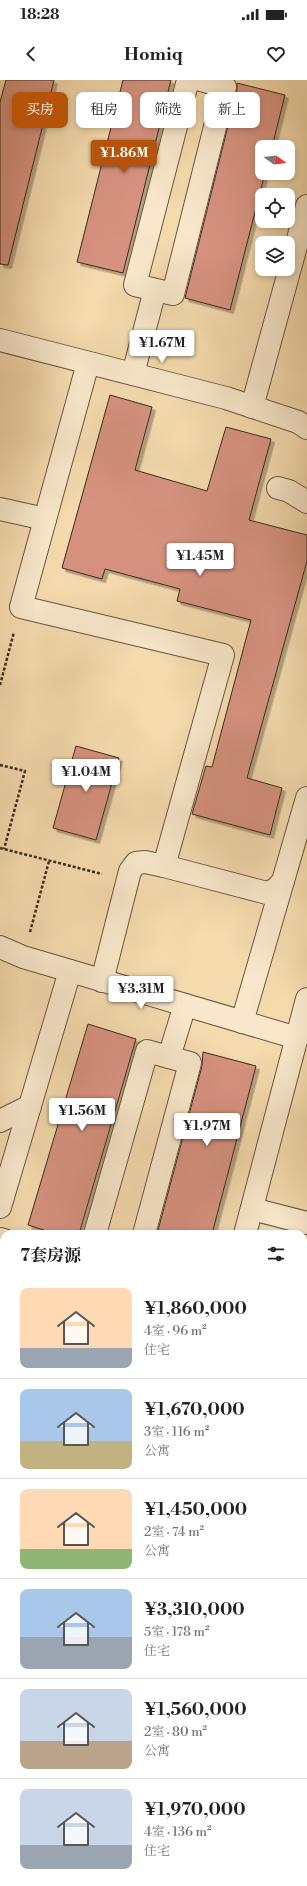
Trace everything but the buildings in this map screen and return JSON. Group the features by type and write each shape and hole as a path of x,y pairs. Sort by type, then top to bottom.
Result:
{"street":[{"path":"202,80 225,86 173,294 135,285 202,80"},
{"path":"252,407 307,206"},
{"path":"133,374 155,290"},
{"path":"0,340 226,398 298,422 307,428"},
{"path":"88,363 21,607 223,655 164,866"},
{"path":"278,488 289,490 307,502"},
{"path":"0,509 45,519"},
{"path":"242,1022 307,801"},
{"path":"102,981 130,872 136,863 145,862 164,866 267,893 276,889 283,881"},
{"path":"0,947 23,957 296,1038"},
{"path":"0,1207 70,971"},
{"path":"246,1230 307,999"},
{"path":"169,1057 185,1005"},
{"path":"96,1230 147,1051 190,1063 145,1230"},
{"path":"0,1121 30,1106"},
{"path":"252,1209 307,1223"}],"path":[{"path":"0,685 21,607"},
{"path":"0,764 25,771 4,849"},
{"path":"0,848 128,881"},
{"path":"23,957 49,861"}]}
